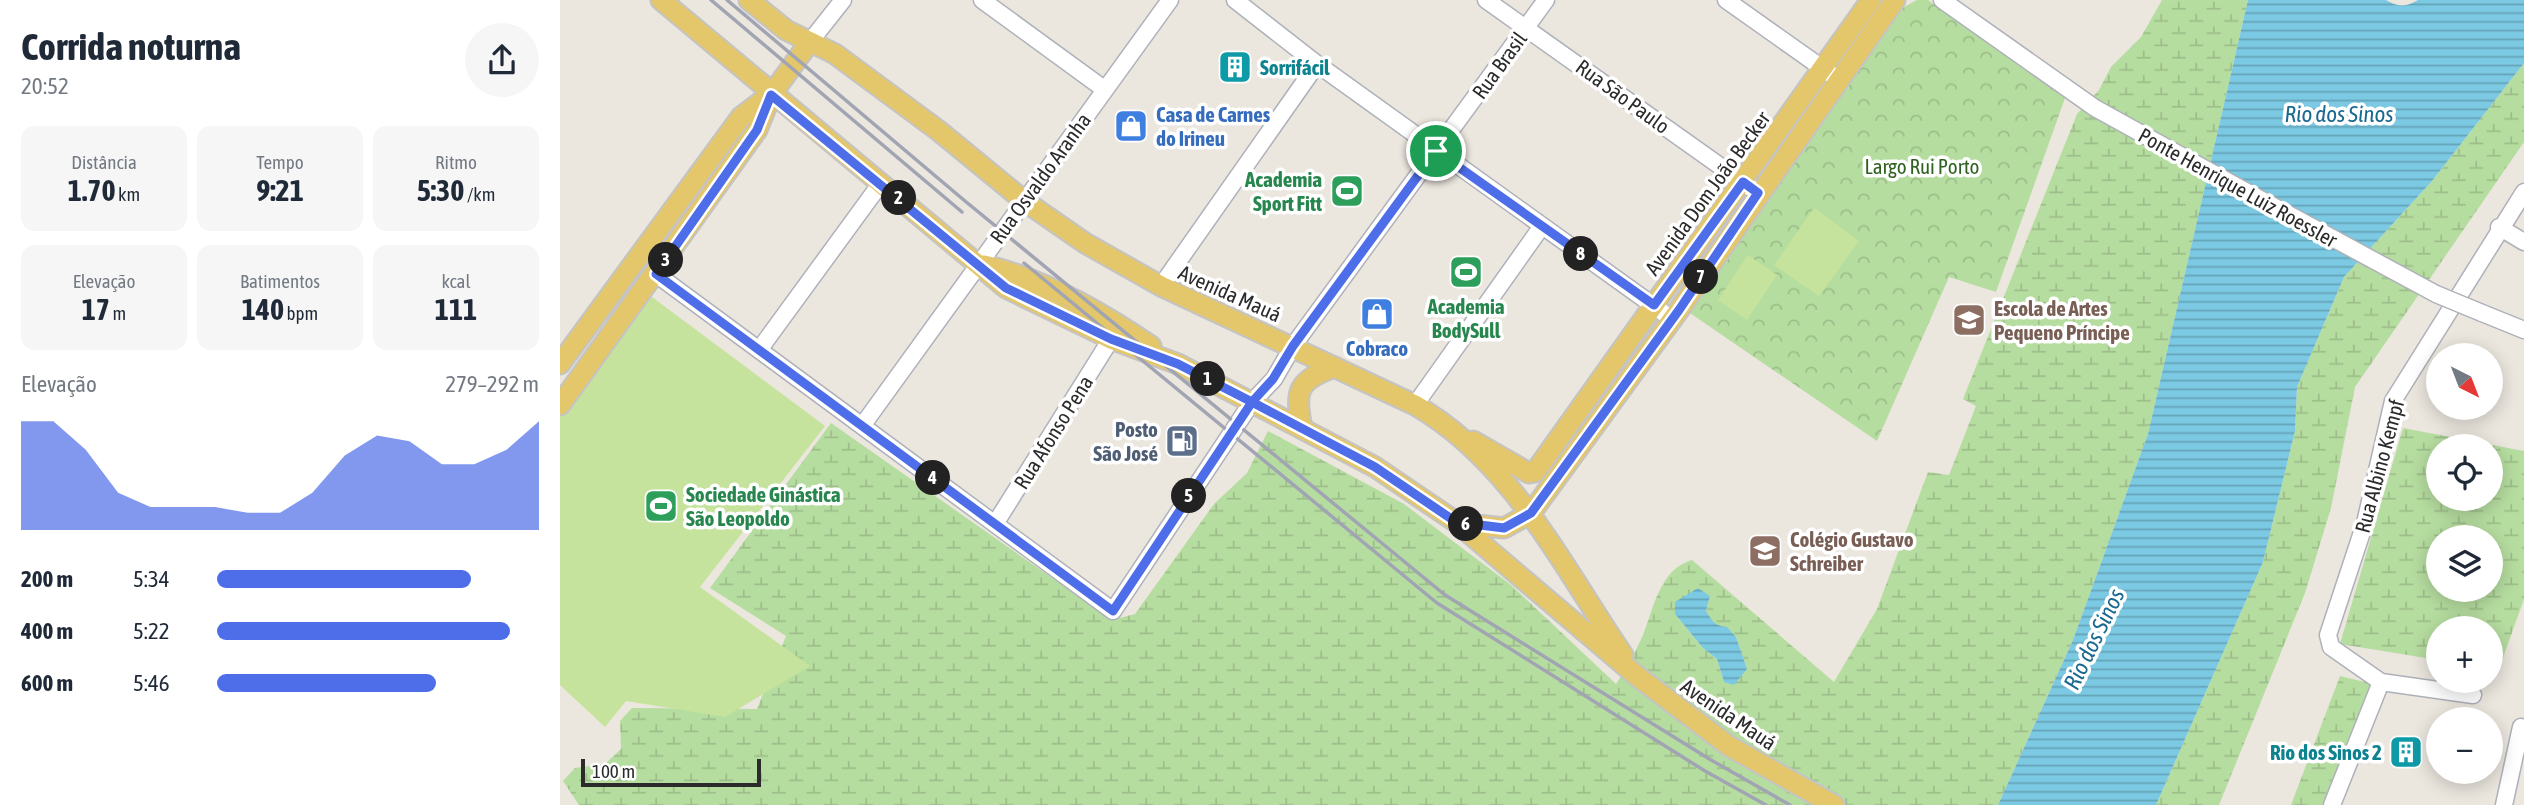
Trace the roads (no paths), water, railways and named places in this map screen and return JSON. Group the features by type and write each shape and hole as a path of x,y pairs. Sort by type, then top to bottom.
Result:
{"main road":[{"name":"Avenida Mauá","path":"660,0 1006,288 1111,339 1178,364 1375,467 1456,522 1637,676 1728,746 1833,805"},
{"name":"Avenida Mauá","path":"749,0 786,30 845,61 1023,200 1084,243 1161,286 1415,405 1454,429 1531,513 1637,676"},
{"name":"Avenida Dom João Becker","path":"1832,75 1871,0"},
{"name":"Avenida Dom João Becker","path":"1454,429 1533,474 1654,305 1751,188 1832,75 1895,0"},
{"path":"560,405 757,130 771,95 809,43"},
{"path":"560,364 741,117 771,95"},
{"name":"Avenida Dom João Becker","path":"1531,513 1672,319 1751,188"},
{"name":"Avenida Mauá","path":"979,264 1014,272 1119,324 1178,364"},
{"path":"1302,428 1297,404 1300,390 1311,376 1335,367"},
{"path":"1456,522 1504,528 1531,513"}],"street":[{"path":"809,43 843,0"},
{"path":"982,0 1104,89"},
{"name":"Rua Osvaldo Aranha","path":"862,426 1170,0"},
{"path":"1235,0 1436,151 1672,319"},
{"name":"Rua São Paulo","path":"1486,0 1751,188"},
{"name":"Rua Brasil","path":"995,524 1113,611 1252,402 1273,379 1293,346 1546,0"},
{"path":"1726,0 1832,75"},
{"name":"Ponte Henrique Luiz Roessler","path":"1942,0 2002,45 2095,108 2165,148 2436,294 2524,330"},
{"path":"1161,286 1317,64"},
{"path":"759,350 881,183"},
{"name":"Rua Albino Kempf","path":"2381,682 2365,668 2331,647 2328,635 2365,523 2393,401 2499,227 2524,192"},
{"path":"1415,405 1542,226"},
{"path":"2499,227 2524,242"},
{"path":"656,274 995,524"},
{"name":"Rua Afonso Pena","path":"995,524 1111,339"},
{"path":"2332,805 2381,682 2473,695"},
{"path":"2504,805 2521,727"}],"water":[{"name":"Rio dos Sinos","path":"2248,0 2386,0 2402,5 2418,0 2524,0 2524,63 2432,181 2344,277 2297,387 2295,431 2263,562 2156,805 1998,805 2073,640 2148,434"},
{"path":"1698,588 1710,596 1706,611 1712,620 1727,627 1736,637 1747,669 1734,685 1724,682 1717,659 1703,648 1675,614 1675,602"}],"railway":[{"path":"711,0 962,212"},
{"path":"727,0 965,201 1445,595 1711,760 1790,805"},
{"path":"1024,263 1437,603 1705,771 1766,805"}],"place":[{"name":"Sorrifácil","path":"1235,67"},
{"name":"Casa de Carnes do Irineu","path":"1131,126"},
{"name":"Academia Sport Fitt","path":"1347,191"},
{"name":"Academia BodySull","path":"1466,272"},
{"name":"Cobraco","path":"1377,314"},
{"name":"Escola de Artes Pequeno Príncipe","path":"1969,320"},
{"name":"Posto São José","path":"1182,441"},
{"name":"Sociedade Ginástica São Leopoldo","path":"661,506"},
{"name":"Colégio Gustavo Schreiber","path":"1765,551"},
{"name":"Rio dos Sinos 2","path":"2406,752"}],"park label":[{"name":"Largo Rui Porto","path":"1922,166"}]}
